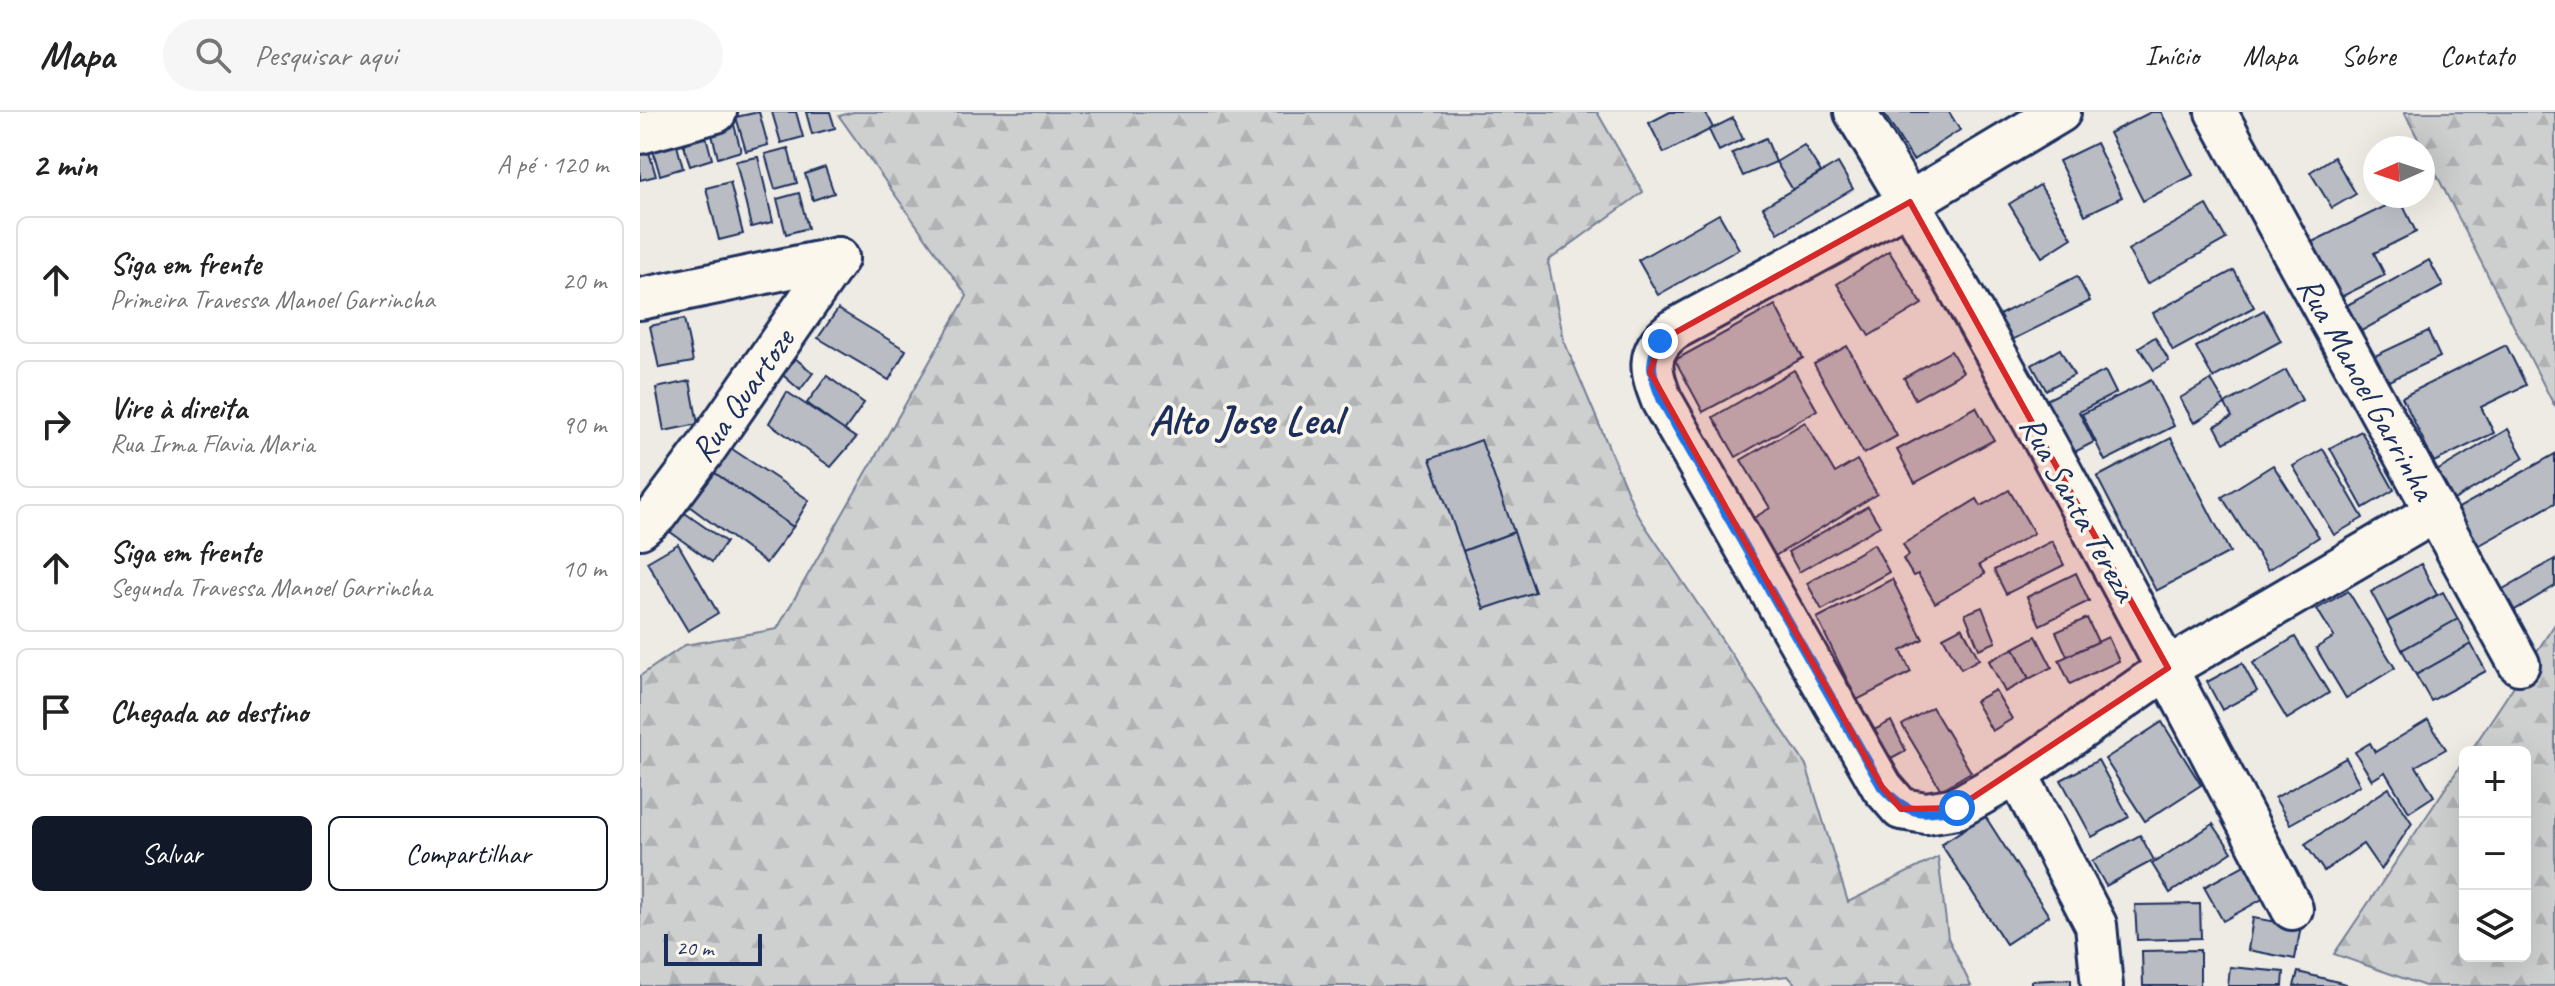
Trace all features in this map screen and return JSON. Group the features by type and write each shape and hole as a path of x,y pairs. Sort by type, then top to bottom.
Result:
{"street":[{"path":"640,133 716,112"},
{"name":"Rua Santa Tereza","path":"1855,112 1910,202 2168,668 2292,909"},
{"path":"2060,112 1910,202 1666,336 1652,355 1650,372 1662,401 1882,787 1901,809 1926,813 1957,808 2017,774 2168,668 2435,512"},
{"name":"Rua Manoel Garrinha","path":"2216,112 2519,664"},
{"name":"Rua Quartoze","path":"640,299 838,258 704,451 657,514 640,528"},
{"path":"2017,774 2096,925 2102,986"}],"highlighted area":[{"path":"1910,202 2168,668 1957,808 1901,809 1882,787 1650,372 1660,341"}],"green space":[{"path":"853,112 1597,112 1643,192 1548,261 1564,341 1636,512 1806,765 1848,902 1938,857 1948,938 1971,986 1797,986 1788,976 1689,986 640,986 640,676 685,645 777,629 967,296 839,116"},
{"path":"2404,112 2555,112 2555,407 2435,172 2435,136 2417,136"},
{"path":"2555,624 2555,986 2425,986 2334,954 2459,768 2459,962 2531,962 2531,746 2474,746"}],"building":[{"path":"759,112 768,145 746,151 736,117"},
{"path":"772,112 796,112 803,137 781,143"},
{"path":"806,112 830,112 835,128 812,134"},
{"path":"1670,112 1705,112 1713,128 1664,153 1649,123"},
{"path":"1883,112 1949,112 1960,130 1913,160"},
{"path":"2151,112 2161,112 2193,175 2143,201 2109,133"},
{"path":"732,117 741,151 718,158 709,123"},
{"path":"1733,118 1743,139 1719,151 1709,130"},
{"path":"703,125 712,159 690,166 680,132"},
{"path":"674,134 683,168 660,175 650,140"},
{"path":"1766,138 1776,162 1743,176 1732,153"},
{"path":"646,142 656,176 640,180 640,143"},
{"path":"2096,143 2122,197 2085,215 2059,161"},
{"path":"1804,145 1821,172 1793,190 1776,162"},
{"path":"788,148 797,183 775,189 765,154"},
{"path":"758,157 773,222 751,227 736,161"},
{"path":"2334,157 2356,194 2332,208 2310,172"},
{"path":"1838,163 1853,189 1778,233 1763,207"},
{"path":"825,167 834,193 813,200 805,174"},
{"path":"730,182 743,234 719,240 706,188"},
{"path":"2040,185 2072,238 2042,257 2009,204"},
{"path":"799,193 808,228 786,234 777,199"},
{"path":"2207,205 2226,239 2147,284 2128,250"},
{"path":"2382,208 2404,208 2416,232 2374,253 2385,275 2339,298 2312,242"},
{"path":"1719,214 1739,249 1658,295 1638,260"},
{"path":"1889,251 1922,304 1869,336 1837,284"},
{"path":"2429,260 2443,286 2356,334 2342,308"},
{"path":"2234,270 2254,307 2173,351 2153,313"},
{"path":"2077,276 2090,301 2010,341 1997,316"},
{"path":"1775,305 1803,358 1703,412 1675,360"},
{"path":"838,309 906,350 889,380 818,338"},
{"path":"2264,310 2281,341 2213,378 2196,347"},
{"path":"684,319 693,362 659,368 650,326"},
{"path":"2428,331 2440,357 2376,387 2364,361"},
{"path":"2155,337 2169,361 2154,370 2139,347"},
{"path":"2506,345 2526,385 2481,407 2494,433 2434,462 2402,397"},
{"path":"1847,346 1897,436 1864,454 1814,364"},
{"path":"2060,349 2074,375 2046,390 2032,365"},
{"path":"1951,351 1963,372 1915,399 1904,378"},
{"path":"790,354 813,373 800,390 777,370"},
{"path":"1794,370 1817,410 1736,457 1713,417"},
{"path":"2286,370 2302,400 2224,443 2215,426 2232,417 2225,404"},
{"path":"2105,371 2116,393 2079,412 2094,442 2067,456 2040,403"},
{"path":"827,376 864,403 844,431 807,403"},
{"path":"2151,380 2174,426 2105,461 2082,414"},
{"path":"2211,380 2225,404 2194,423 2180,398"},
{"path":"690,381 698,424 664,431 656,388"},
{"path":"787,392 856,438 831,467 769,423"},
{"path":"1976,407 1994,440 1915,483 1897,450"},
{"path":"1805,422 1835,473 1857,460 1877,494 1775,556 1752,519 1770,508 1741,460"},
{"path":"2508,429 2524,458 2452,501 2435,472"},
{"path":"2361,431 2394,490 2363,508 2330,448"},
{"path":"2171,438 2230,552 2156,591 2097,477"},
{"path":"1481,440 1514,532 1463,551 1430,459"},
{"path":"729,447 809,500 793,527 712,471"},
{"path":"2323,449 2363,518 2334,535 2293,466"},
{"path":"2555,454 2555,503 2478,546 2457,509"},
{"path":"2273,465 2319,537 2268,570 2222,497"},
{"path":"712,471 793,527 766,563 689,506"},
{"path":"2009,490 2034,533 1979,565 1985,574 1935,603 1918,574 1913,576 1903,559 1909,555 1903,544 1977,499 1981,506"},
{"path":"1868,506 1880,526 1799,572 1788,552"},
{"path":"682,511 726,542 712,562 669,531"},
{"path":"1514,532 1535,592 1484,609 1463,551"},
{"path":"2052,541 2064,565 2006,594 1994,570"},
{"path":"678,544 718,613 688,631 647,562"},
{"path":"1874,544 1889,572 1822,610 1807,583"},
{"path":"2555,559 2555,586 2508,614 2496,593"},
{"path":"2421,564 2437,595 2387,622 2371,592"},
{"path":"2076,573 2089,601 2040,625 2027,597"},
{"path":"1892,579 1923,639 1901,651 1911,672 1857,700 1817,618"},
{"path":"2348,591 2395,668 2346,698 2316,648 2334,637 2317,609"},
{"path":"2443,592 2458,619 2402,650 2387,622"},
{"path":"1982,607 1996,642 1979,649 1965,614"},
{"path":"2087,618 2098,642 2067,656 2056,632"},
{"path":"2458,619 2471,644 2416,675 2402,650"},
{"path":"1962,627 1979,659 1961,669 1943,637"},
{"path":"2036,636 2052,667 2029,679 2014,648"},
{"path":"2108,637 2119,661 2070,684 2059,660"},
{"path":"2295,637 2329,693 2287,719 2253,663"},
{"path":"2471,644 2486,671 2431,701 2416,675"},
{"path":"2014,648 2029,679 2005,692 1989,661"},
{"path":"2242,663 2257,691 2222,710 2207,682"},
{"path":"1995,690 2012,719 1992,731 1975,701"},
{"path":"1932,707 1971,772 1941,790 1902,725"},
{"path":"2428,720 2446,749 2416,766 2434,796 2409,812 2385,772 2372,780 2355,752 2370,743 2375,752"},
{"path":"1891,721 1906,751 1875,768 1859,738"},
{"path":"2162,722 2201,785 2145,821 2105,759"},
{"path":"2346,758 2360,785 2290,824 2275,798"},
{"path":"2098,760 2129,817 2092,837 2061,780"},
{"path":"2389,788 2412,823 2381,870 2363,844 2324,871 2305,844"},
{"path":"1985,816 2049,916 2006,944 1941,844"},
{"path":"2213,824 2232,852 2170,893 2152,864"},
{"path":"2140,835 2154,860 2106,886 2092,861"},
{"path":"2246,864 2264,898 2223,921 2204,887"},
{"path":"2200,904 2201,938 2137,940 2135,905"},
{"path":"2253,918 2301,926 2295,959 2248,950"},
{"path":"2200,950 2200,986 2143,986 2142,951"},
{"path":"2230,967 2284,972 2283,986 2228,986"},
{"path":"2298,972 2346,984 2294,986"},
{"path":"2071,979 2071,986 2031,986 2031,981"}],"district":[{"name":"Alto Jose Leal","path":"1245,420"}],"route":[{"path":"1660,341 1652,355 1650,372 1662,401 1882,787 1901,809 1926,813 1957,808"}]}
